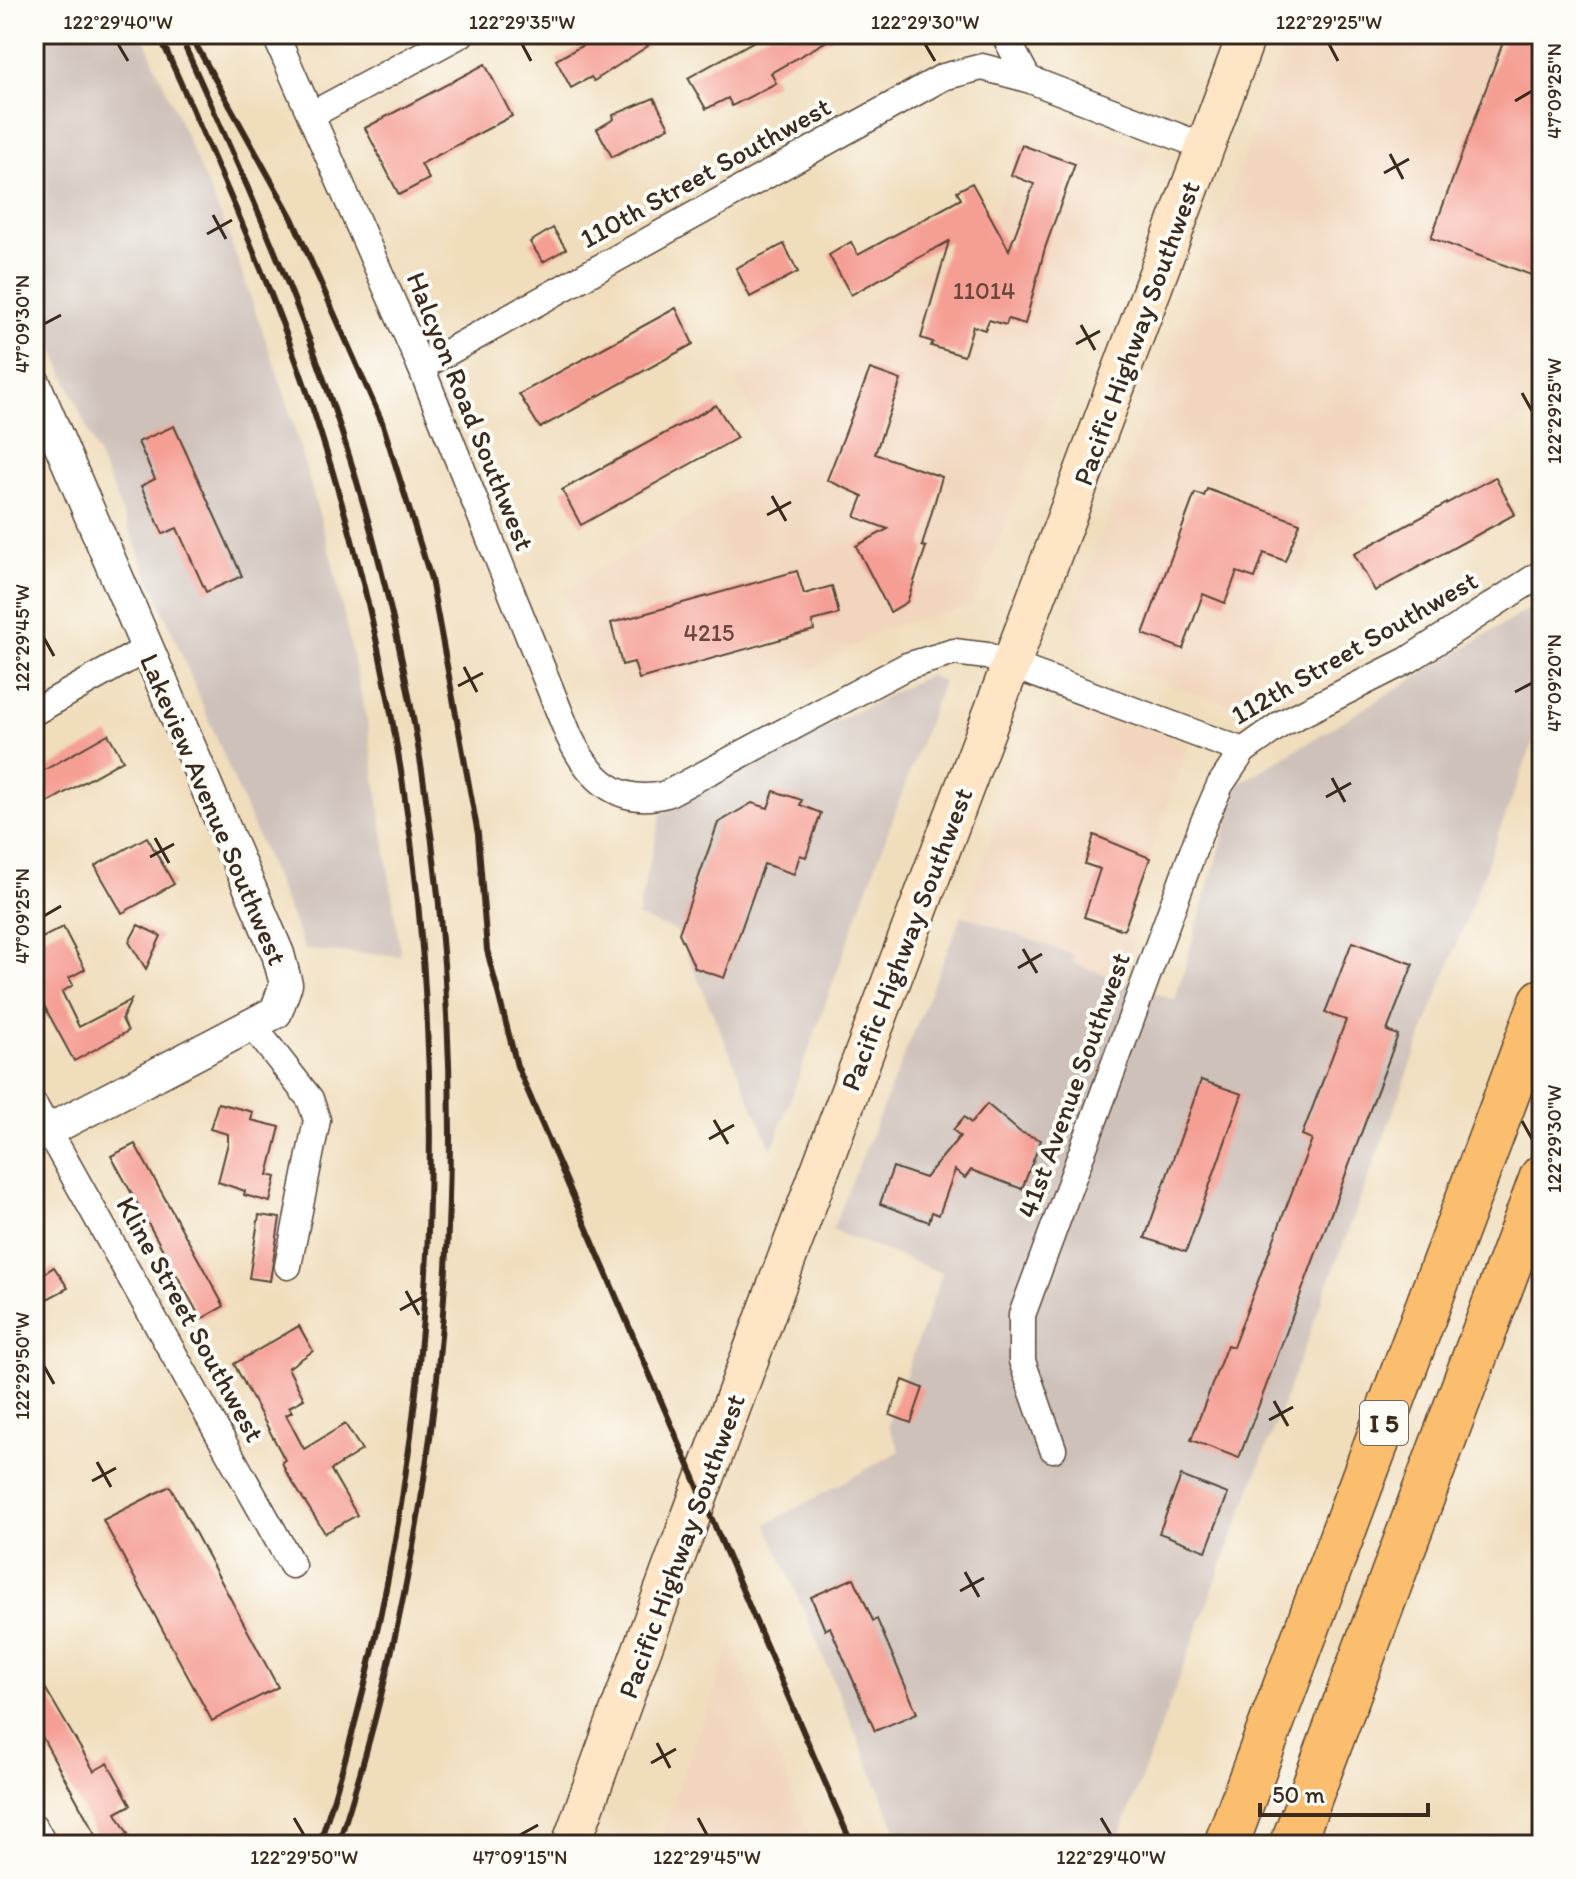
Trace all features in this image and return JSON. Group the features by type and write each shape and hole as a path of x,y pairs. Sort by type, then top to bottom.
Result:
{"highway":[{"name":"I 5","path":"1226,1845 1542,1001"},
{"name":"I 5","path":"1292,1845 1542,1177"}],"main road":[{"name":"Pacific Highway Southwest","path":"571,1845 868,1034 1012,665 1247,34"}],"street":[{"name":"Halcyon Road Southwest","path":"275,34 421,367 569,736 595,779 603,786 626,794"},
{"path":"311,115 461,34"},
{"path":"1004,34 1028,79"},
{"name":"110th Street Southwest","path":"421,367 943,77 982,67 1028,79 1205,147"},
{"name":"Lakeview Avenue Southwest","path":"34,383 284,969 286,984 276,1012 253,1026 39,1125"},
{"name":"112th Street Southwest","path":"626,794 653,797 671,792 894,672 927,658 964,652 1012,665 1243,751 1281,724 1417,655 1542,573"},
{"path":"34,712 146,649"},
{"name":"41st Avenue Southwest","path":"1053,1449 1024,1372 1019,1341 1022,1315 1203,824 1220,785 1243,751"},
{"path":"253,1026 310,1099 317,1120 288,1266"},
{"name":"Kline Street Southwest","path":"39,1125 292,1565"},
{"path":"34,1827 44,1845"}],"shaded area":[{"path":"34,34 142,34 228,233 285,395 332,560 367,721 401,956 305,950 34,302"},
{"path":"1290,34 1542,34 1542,408 1321,532 1241,708 1092,659 1094,652 1079,641 1072,622 1072,611"},
{"path":"1036,107 1150,153 973,606 883,628 660,762 641,762 634,754 563,591 782,464 733,378 988,231"},
{"path":"1542,601 1542,719 1116,1845 903,1845 767,1524 900,1451 888,1425 942,1273 832,1230 962,915 1074,955 1073,963 1175,1000 1239,784"},
{"path":"928,675 943,681 772,1150 677,931 637,917 662,811"},
{"path":"1074,712 1103,712 1190,743 1124,925 1140,930 1121,980 1072,963 1074,955 962,915 1024,746 1046,724"},
{"path":"732,1642 813,1845 657,1845"}],"building":[{"path":"603,34 641,34 648,46 594,81 591,77 571,88 556,60"},
{"path":"767,34 839,34 771,73 776,83 732,106 728,98 706,109 688,78"},
{"path":"1506,34 1542,34 1542,279 1431,238"},
{"path":"485,64 512,116 421,164 429,179 399,195 365,128"},
{"path":"654,98 669,127 612,157 597,129 614,119 613,115"},
{"path":"1022,145 1075,164 1045,248 1025,324 1008,319 1006,325 989,320 985,330 973,326 964,356 931,346 933,342 921,338 949,241 851,295 829,255 851,242 858,255 961,199 957,191 972,183 1009,250 1034,184 1011,175"},
{"path":"553,228 566,249 543,262 530,242"},
{"path":"784,244 798,272 750,297 736,268"},
{"path":"676,308 693,344 540,428 519,394"},
{"path":"870,369 901,380 875,454 942,477 922,546 926,547 907,602 890,612 856,546 888,529 855,517 863,496 827,480"},
{"path":"716,405 737,438 581,525 562,490"},
{"path":"174,426 242,576 206,592 177,528 163,534 141,486 155,479 138,442"},
{"path":"1495,477 1515,514 1375,591 1354,554"},
{"path":"1207,489 1300,523 1285,561 1264,553 1255,578 1237,572 1225,603 1203,594 1183,649 1143,634 1195,493 1204,496"},
{"path":"797,571 804,594 832,586 839,614 812,621 814,630 639,679 634,662 622,665 611,623"},
{"path":"108,734 123,760 34,810 34,776"},
{"path":"774,791 802,800 800,805 821,813 806,857 800,855 794,874 764,864 724,978 695,968 679,933 718,823 752,803 768,808"},
{"path":"1094,835 1150,858 1124,930 1084,917 1100,869 1085,864"},
{"path":"147,837 174,884 122,913 95,866"},
{"path":"138,925 161,936 146,969 129,942"},
{"path":"63,927 85,969 69,978 73,985 62,992 79,1027 131,1000 122,1019 128,1031 74,1061 34,987 34,942"},
{"path":"1352,942 1413,964 1387,1031 1398,1035 1239,1458 1191,1440 1227,1345 1233,1347 1312,1139 1302,1135 1346,1020 1325,1013"},
{"path":"1201,1080 1242,1094 1186,1252 1145,1238"},
{"path":"218,1103 253,1112 251,1120 280,1127 268,1175 276,1177 270,1202 244,1195 245,1191 218,1182 228,1134 210,1129"},
{"path":"987,1104 1020,1132 1041,1140 1022,1189 971,1170 965,1178 955,1170 939,1215 932,1212 929,1222 880,1204 893,1167 925,1178 960,1136 953,1130 964,1117 971,1123"},
{"path":"135,1144 224,1306 201,1319 111,1156"},
{"path":"259,1215 280,1218 270,1281 249,1278"},
{"path":"54,1267 68,1288 34,1306 34,1280"},
{"path":"299,1326 313,1351 288,1368 304,1399 289,1407 292,1412 286,1415 304,1449 345,1424 362,1450 331,1470 357,1515 325,1533 286,1472 282,1462 285,1460 234,1364"},
{"path":"903,1380 923,1388 911,1423 890,1415"},
{"path":"1181,1476 1228,1494 1206,1551 1159,1533"},
{"path":"170,1486 278,1687 212,1721 103,1520"},
{"path":"854,1578 873,1621 877,1619 917,1713 875,1731 830,1627 825,1630 811,1597"},
{"path":"34,1669 94,1771 108,1763 131,1805 116,1813 128,1834 107,1845 97,1837 34,1722"}],"railway":[{"path":"159,34 264,276 318,425 367,598 402,775 423,954 430,1135 423,1315 403,1495 368,1672 319,1845"},
{"path":"190,34 292,218 382,422 431,579 478,834 487,950 517,1066 852,1845"},
{"path":"186,49 288,283 340,427 388,600 423,777 443,956 450,1136 443,1317 422,1496 387,1672 338,1845"}]}
